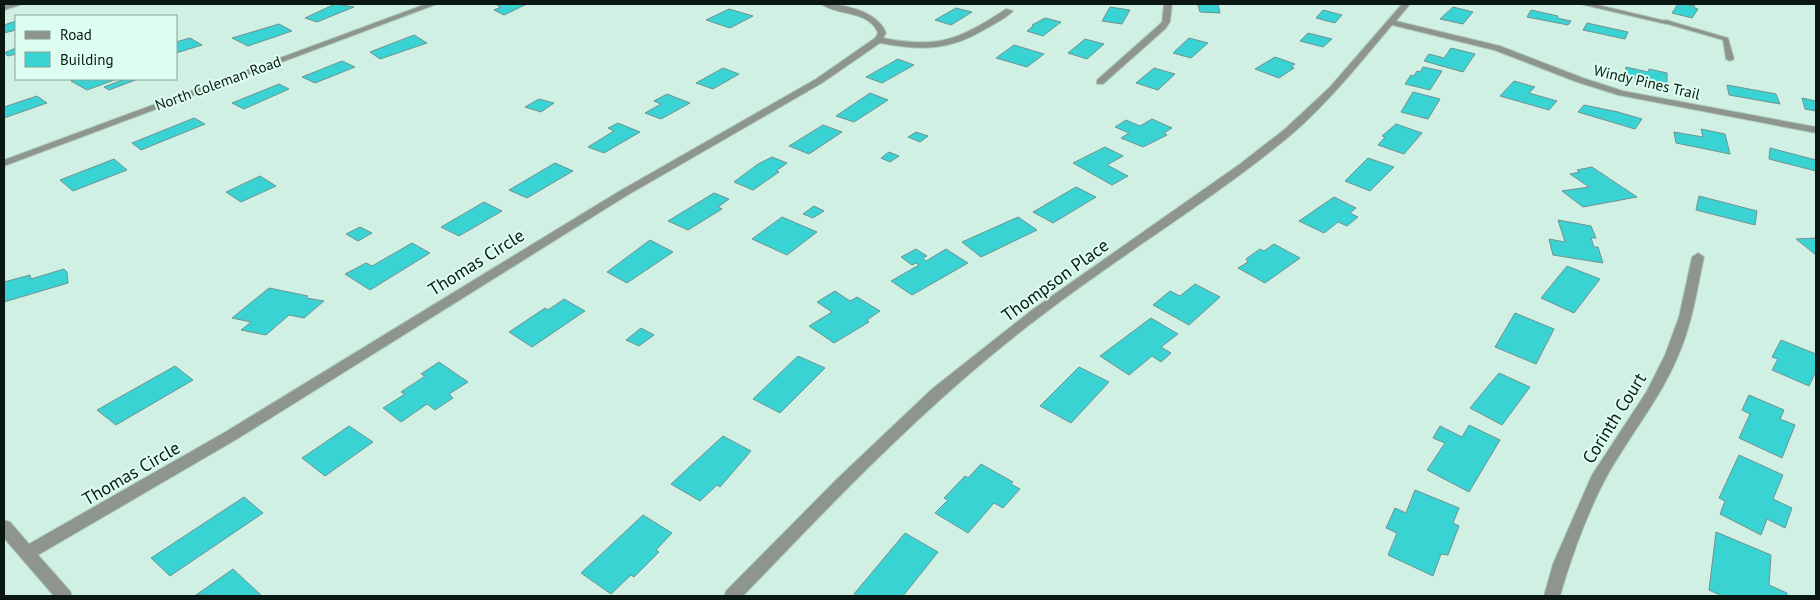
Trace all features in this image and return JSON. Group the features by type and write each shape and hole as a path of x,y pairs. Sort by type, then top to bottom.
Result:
{"street":[{"path":"4,8 19,4"},
{"name":"North Coleman Road","path":"4,163 433,4"},
{"path":"825,4 877,22 882,27 882,33 878,40 913,46 951,43 973,35 1009,11"},
{"path":"1100,82 1162,27 1166,22 1168,4"},
{"name":"Thompson Place","path":"732,596 843,482 937,393 1036,313 1244,166 1289,131 1333,89 1406,4"},
{"path":"1584,4 1666,22"},
{"path":"1623,12 1630,4"},
{"name":"Windy Pines Trail","path":"1390,22 1496,48 1580,80 1622,93 1816,130"},
{"name":"Thomas Circle","path":"27,553 232,435 622,194 819,81 878,40"},
{"name":"Corinth Court","path":"1552,596 1561,564 1600,475 1653,393 1672,355 1685,317 1698,257"},
{"path":"4,527 64,596"}],"lane":[{"path":"1666,22 1726,39 1730,59"}],"building":[{"path":"335,4 354,7 317,22 305,18"},
{"path":"527,4 504,15 494,10 501,7 497,5"},
{"path":"1194,4 1218,4 1220,13 1200,12 1198,5"},
{"path":"1678,4 1695,6 1694,8 1698,9 1692,18 1672,13"},
{"path":"1110,7 1130,10 1122,24 1102,21"},
{"path":"1453,7 1473,12 1463,24 1440,19"},
{"path":"956,8 972,12 951,25 935,20"},
{"path":"729,9 753,16 730,28 706,20"},
{"path":"1323,10 1342,15 1335,23 1316,18"},
{"path":"1531,10 1571,21 1568,25 1527,17"},
{"path":"1045,18 1061,22 1043,36 1027,31 1032,25"},
{"path":"15,21 15,30 4,33 4,25"},
{"path":"1587,23 1628,32 1625,39 1583,30"},
{"path":"279,24 292,31 248,46 232,38"},
{"path":"1308,33 1332,39 1323,47 1300,41"},
{"path":"414,35 427,43 380,59 370,52"},
{"path":"190,38 202,45 178,52 178,41"},
{"path":"1189,38 1208,43 1191,58 1173,53"},
{"path":"1085,39 1104,44 1087,59 1068,53"},
{"path":"1014,45 1044,54 1027,67 996,58"},
{"path":"15,48 15,54 8,56 4,53"},
{"path":"1451,48 1475,54 1463,72 1424,61 1429,54 1444,58"},
{"path":"1275,57 1295,64 1291,67 1294,68 1279,78 1255,69"},
{"path":"898,59 914,65 882,83 866,77"},
{"path":"342,61 355,67 315,83 302,77"},
{"path":"1423,67 1442,71 1430,90 1405,84 1411,75 1414,76 1417,71 1420,72"},
{"path":"1626,67 1648,72 1649,69 1667,73 1667,84 1625,77"},
{"path":"723,68 739,74 713,89 696,83"},
{"path":"1154,68 1175,74 1158,90 1136,83"},
{"path":"74,80 114,80 87,90 71,81"},
{"path":"122,80 135,80 109,90 104,87"},
{"path":"1514,81 1535,87 1529,93 1557,101 1549,110 1500,96"},
{"path":"279,84 289,89 244,109 232,103"},
{"path":"1727,85 1776,94 1780,104 1729,95"},
{"path":"1413,92 1440,99 1428,119 1401,112"},
{"path":"870,93 888,100 854,122 836,116"},
{"path":"667,94 690,103 661,119 645,113 661,104 654,101"},
{"path":"37,96 47,103 4,118 4,107"},
{"path":"1802,98 1816,101 1816,111 1805,109"},
{"path":"539,99 554,103 541,112 525,107"},
{"path":"1584,105 1642,119 1635,129 1578,112"},
{"path":"194,118 205,124 141,150 132,143"},
{"path":"1152,119 1172,128 1164,133 1167,135 1143,147 1121,138 1129,133 1115,127 1126,120 1140,126"},
{"path":"618,123 640,132 604,153 588,147 614,131 608,128"},
{"path":"1396,124 1422,133 1404,154 1378,145 1385,137 1382,136"},
{"path":"823,125 842,132 809,154 789,146"},
{"path":"1701,129 1725,134 1730,154 1676,143 1674,132 1703,137"},
{"path":"916,132 928,136 920,142 908,137"},
{"path":"1105,147 1123,156 1107,165 1128,176 1112,185 1073,163"},
{"path":"1770,148 1816,160 1816,171 1769,159"},
{"path":"889,152 899,156 890,162 881,158"},
{"path":"772,157 787,163 776,171 779,172 753,190 734,182 758,164"},
{"path":"1368,158 1394,167 1370,191 1345,181"},
{"path":"114,159 127,170 73,191 60,180"},
{"path":"555,163 573,171 527,198 509,190"},
{"path":"1592,167 1637,197 1583,207 1562,191 1589,187 1570,174 1580,172 1577,170"},
{"path":"260,176 276,186 241,202 226,192"},
{"path":"1076,187 1096,197 1053,223 1033,212"},
{"path":"714,193 729,199 718,207 722,209 688,230 668,221"},
{"path":"1699,196 1757,211 1755,225 1696,210"},
{"path":"1334,197 1356,208 1350,213 1358,217 1347,226 1338,222 1324,233 1299,221"},
{"path":"484,202 502,211 459,236 441,227"},
{"path":"814,206 824,211 813,218 803,214"},
{"path":"782,217 817,232 787,255 752,239"},
{"path":"1018,217 1037,230 981,257 962,242"},
{"path":"1558,220 1591,226 1596,238 1591,238 1594,247 1598,247 1603,263 1553,255 1549,239 1565,242"},
{"path":"360,227 372,233 358,241 346,234"},
{"path":"1816,238 1816,255 1796,239"},
{"path":"650,240 673,252 627,283 607,272"},
{"path":"412,243 430,253 370,290 345,274 366,263 372,266"},
{"path":"1274,244 1300,258 1265,283 1238,268 1248,262 1246,259 1260,249 1264,251"},
{"path":"916,249 927,256 923,258 926,261 946,249 968,263 912,295 891,281 919,265 916,263 912,265 901,257"},
{"path":"1567,266 1600,279 1574,313 1541,298"},
{"path":"64,269 67,272 68,283 4,302 4,282 30,275 31,279"},
{"path":"1195,284 1220,297 1189,325 1153,305 1170,291 1180,296"},
{"path":"269,288 324,301 304,318 289,315 266,335 241,330 251,322 232,318"},
{"path":"835,291 850,301 857,297 880,311 867,320 869,322 834,343 809,326 832,312 817,302"},
{"path":"564,299 585,311 532,347 509,332 545,308 548,310"},
{"path":"1515,313 1554,329 1536,364 1495,347"},
{"path":"1151,318 1178,334 1161,347 1171,353 1161,362 1152,356 1129,375 1100,356"},
{"path":"641,328 654,335 639,346 626,340"},
{"path":"1781,340 1816,354 1816,371 1809,386 1772,370 1778,359 1772,357"},
{"path":"798,356 825,368 780,413 753,399"},
{"path":"439,362 468,382 449,394 453,398 435,410 427,404 401,422 383,408 405,394 401,392 425,376 421,374"},
{"path":"175,366 193,380 116,425 97,410"},
{"path":"1079,367 1109,382 1071,423 1040,406"},
{"path":"1499,373 1530,387 1502,425 1470,408"},
{"path":"1749,395 1784,410 1780,419 1795,425 1782,458 1739,438 1750,414 1742,410"},
{"path":"1469,425 1500,440 1469,492 1427,470 1445,443 1433,438 1440,426 1462,437"},
{"path":"349,426 373,442 325,476 302,458"},
{"path":"723,436 751,451 720,487 717,485 700,501 671,484"},
{"path":"1739,455 1783,475 1773,499 1792,508 1785,528 1767,519 1761,535 1720,514 1725,501 1719,498"},
{"path":"981,464 1013,482 1011,484 1020,489 1003,508 994,503 968,533 935,513 948,500 944,498 965,476 968,478"},
{"path":"1415,490 1459,508 1453,523 1459,526 1448,555 1441,554 1433,576 1388,555 1397,533 1386,528 1395,508 1406,513"},
{"path":"244,497 263,513 170,576 151,558"},
{"path":"643,515 672,533 656,550 659,552 634,577 631,575 611,594 581,573"},
{"path":"1716,532 1771,555 1769,585 1787,593 1787,596 1722,596 1709,590"},
{"path":"905,533 938,552 903,596 858,596 854,594"},
{"path":"233,569 262,596 196,595"}]}
